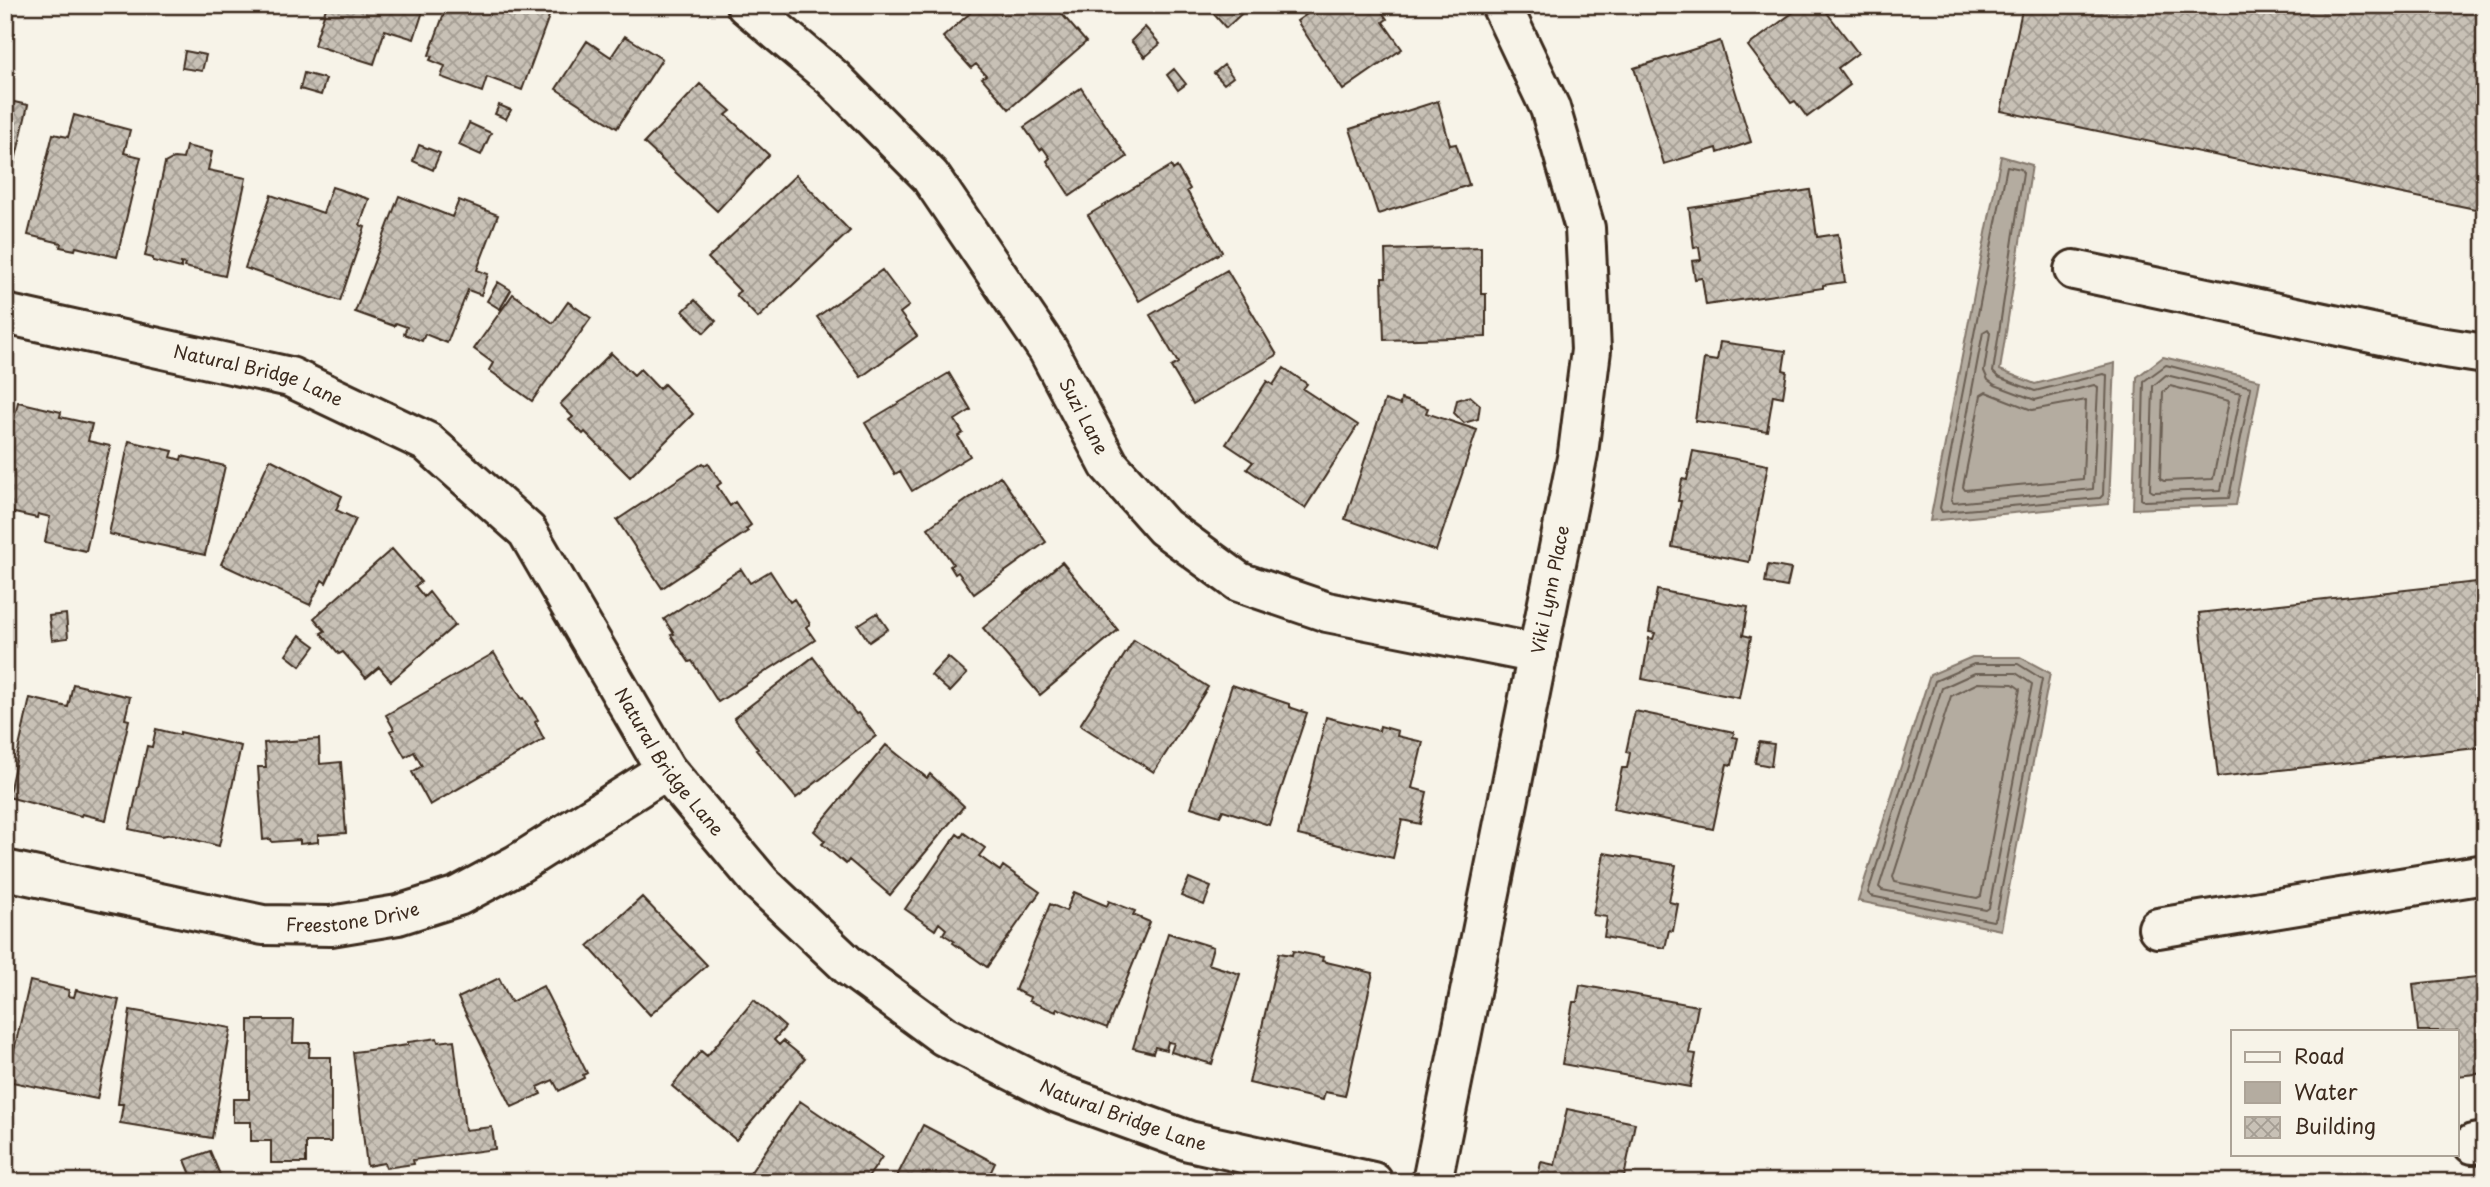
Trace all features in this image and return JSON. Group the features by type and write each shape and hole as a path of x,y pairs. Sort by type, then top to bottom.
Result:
{"street":[{"name":"Suzi Lane","path":"746,5 833,78 930,176 1048,350 1109,465 1164,527 1239,582 1315,608 1538,654"},
{"name":"Viki Lynn Place","path":"1432,1182 1578,453 1591,350 1585,228 1550,108 1501,5"},
{"path":"2074,270 2433,346 2485,354"},
{"name":"Natural Bridge Lane","path":"5,314 290,377 427,442 527,531 666,770 761,883 850,967 944,1036 1057,1093 1189,1141 1373,1182"},
{"name":"Freestone Drive","path":"5,870 263,925 331,926 398,915 458,896 516,865 666,770"},
{"path":"2158,928 2485,874"}],"water":[{"path":"2001,156 2032,165 2000,370 2035,384 2115,363 2109,504 1930,521"},
{"path":"2163,357 2260,380 2236,505 2133,509 2137,377"},
{"path":"1972,657 2020,657 2050,673 2001,930 1858,901 1930,675"}],"building":[{"path":"327,5 425,5 414,39 385,30 374,64 314,45"},
{"path":"447,5 545,5 552,8 522,90 487,77 482,92 441,77 445,66 430,60 432,56 429,55"},
{"path":"979,5 1054,5 1086,42 1009,109 982,78 986,75 976,64 971,68 943,37"},
{"path":"1206,5 1251,5 1226,28"},
{"path":"1320,5 1377,5 1387,19 1383,22 1402,49 1343,90 1297,21"},
{"path":"1803,5 1821,5 1858,53 1838,68 1850,85 1807,117 1795,101 1791,103 1748,46"},
{"path":"2023,5 2485,5 2485,211 2001,111"},
{"path":"1145,27 1160,44 1145,57 1131,41"},
{"path":"625,36 662,59 617,128 556,89 587,41 611,57"},
{"path":"1720,41 1751,142 1718,153 1717,148 1664,164 1634,68"},
{"path":"185,51 206,55 202,71 182,68"},
{"path":"1224,65 1233,77 1224,84 1214,73"},
{"path":"1174,69 1186,84 1178,90 1167,75"},
{"path":"304,73 326,79 321,95 300,89"},
{"path":"700,84 731,111 726,115 769,155 717,211 644,143"},
{"path":"1081,88 1127,157 1070,196 1047,161 1050,158 1043,148 1040,150 1024,127"},
{"path":"5,100 28,105 5,205"},
{"path":"1438,101 1450,145 1456,144 1469,185 1378,214 1350,129"},
{"path":"499,105 511,110 506,119 495,114"},
{"path":"74,115 130,130 124,153 141,157 117,257 76,247 75,250 60,247 61,243 28,235 53,134 68,137"},
{"path":"469,123 491,133 481,155 459,145"},
{"path":"419,145 440,153 433,170 413,161"},
{"path":"186,146 212,152 208,170 246,178 225,276 184,267 185,264 181,263 181,268 153,261 153,258 145,256 165,163 174,158 183,159"},
{"path":"1171,166 1173,170 1177,167 1190,189 1187,191 1222,252 1139,301 1088,215"},
{"path":"796,175 850,231 758,318 737,296 740,291 708,258"},
{"path":"332,187 369,199 360,225 365,227 340,301 245,268 271,195 323,213"},
{"path":"1810,190 1817,237 1838,234 1845,282 1823,285 1823,288 1706,305 1702,278 1695,279 1692,261 1701,260 1699,247 1694,248 1689,208"},
{"path":"399,196 452,217 459,200 498,215 477,270 488,274 481,295 468,290 447,343 425,334 422,341 404,334 407,327 396,323 394,326 355,312"},
{"path":"1481,247 1481,294 1486,294 1486,337 1384,340 1382,278 1386,278 1385,250"},
{"path":"882,270 909,306 900,313 917,336 861,377 817,317"},
{"path":"1227,270 1277,355 1193,404 1171,367 1178,363 1150,315"},
{"path":"498,282 511,290 500,309 487,301"},
{"path":"513,294 553,323 568,302 591,318 532,401 489,370 493,363 474,349"},
{"path":"695,300 716,321 704,333 683,311"},
{"path":"1720,342 1786,351 1783,370 1787,371 1783,397 1773,395 1767,431 1695,421 1704,359 1717,361"},
{"path":"611,353 634,375 640,369 659,389 664,384 693,414 630,477 585,432 583,434 569,420 573,417 560,404"},
{"path":"1284,368 1307,384 1303,389 1358,425 1305,508 1247,469 1253,462 1226,444 1267,381 1273,385"},
{"path":"949,373 971,410 955,420 963,433 958,436 970,456 912,491 900,471 895,474 865,423"},
{"path":"1470,396 1480,405 1478,419 1464,423 1454,413 1457,400"},
{"path":"1401,399 1428,408 1426,413 1477,430 1436,551 1345,519 1385,400 1400,405"},
{"path":"18,402 61,412 60,417 92,424 88,441 110,446 86,551 45,542 50,517 38,514 37,518 10,512 11,508 5,507 5,459"},
{"path":"129,441 173,451 171,457 181,460 182,456 225,466 205,555 109,534"},
{"path":"1693,451 1768,465 1749,562 1672,547 1681,501 1678,501 1682,479 1687,480"},
{"path":"270,459 342,496 336,510 356,519 326,583 322,580 310,605 221,564"},
{"path":"703,463 708,463 721,483 717,486 730,506 735,502 751,525 746,529 748,531 662,588 617,520"},
{"path":"1000,476 1046,542 974,594 958,572 955,574 950,566 953,564 928,528"},
{"path":"392,549 421,582 415,586 424,597 429,592 455,625 391,681 379,667 366,678 343,652 339,654 321,633 325,631 314,618"},
{"path":"1062,562 1118,630 1040,695 983,628"},
{"path":"1768,565 1791,569 1787,587 1765,583"},
{"path":"741,569 750,583 770,571 790,602 794,599 810,624 806,627 815,640 718,702 692,661 689,662 671,635 674,634 664,619"},
{"path":"2485,581 2485,747 2218,777 2199,613"},
{"path":"1657,590 1748,607 1743,635 1751,637 1739,698 1642,679 1649,638 1653,639 1655,633 1649,632"},
{"path":"877,613 888,629 869,642 858,625"},
{"path":"66,614 68,638 52,640 49,616"},
{"path":"300,635 315,646 300,666 286,655"},
{"path":"1134,640 1208,687 1154,772 1080,725"},
{"path":"494,653 538,720 535,722 544,739 430,805 412,772 422,766 414,752 405,757 390,731 394,729 386,715"},
{"path":"813,657 876,736 796,798 756,750 758,749 734,718"},
{"path":"948,657 967,674 950,692 931,675"},
{"path":"73,684 130,697 125,719 129,720 106,820 8,797 30,698 68,707"},
{"path":"1232,685 1289,704 1289,707 1307,713 1269,825 1223,810 1220,816 1191,807"},
{"path":"5,692 13,694 5,728"},
{"path":"1635,711 1734,732 1733,737 1738,738 1732,765 1727,764 1713,829 1613,809 1622,768 1627,768 1630,753 1626,752"},
{"path":"1326,717 1379,731 1380,726 1398,731 1397,736 1423,742 1412,788 1427,792 1420,824 1402,820 1393,858 1298,835"},
{"path":"156,729 241,746 219,846 172,834 161,836 129,829 147,746 152,747"},
{"path":"319,739 320,764 341,762 346,833 318,835 318,842 300,844 300,840 263,840 258,767 266,767 264,743"},
{"path":"1759,742 1774,744 1771,766 1755,763"},
{"path":"886,745 927,778 930,774 964,806 890,895 849,860 846,864 822,844 825,841 814,831"},
{"path":"964,833 985,848 979,856 1000,871 1003,866 1040,892 987,967 943,934 946,929 939,923 935,930 905,909 957,834 961,837"},
{"path":"1604,853 1676,865 1669,902 1678,904 1673,931 1669,930 1665,948 1604,937 1607,917 1593,915"},
{"path":"1189,878 1211,887 1204,905 1181,896"},
{"path":"1074,892 1107,906 1109,901 1135,911 1133,915 1150,922 1107,1028 1057,1008 1056,1012 1029,1001 1030,997 1015,990 1050,904 1066,911"},
{"path":"642,897 707,965 650,1015 588,946"},
{"path":"1168,933 1213,947 1208,964 1240,974 1212,1064 1171,1052 1174,1043 1168,1042 1166,1050 1155,1047 1153,1053 1133,1048"},
{"path":"1293,951 1323,957 1322,961 1373,973 1345,1096 1325,1092 1323,1100 1249,1083 1279,953 1292,955"},
{"path":"5,970 11,971 5,997"},
{"path":"2485,976 2485,1073 2458,1076 2458,1030 2418,1030 2413,984"},
{"path":"499,978 511,1002 543,986 587,1073 583,1075 584,1078 559,1091 553,1080 538,1087 541,1094 512,1107 458,998"},
{"path":"30,981 69,990 68,996 74,997 76,990 119,1000 97,1099 7,1081"},
{"path":"1580,985 1698,1006 1689,1053 1696,1054 1690,1087 1562,1064 1573,1002 1577,1002"},
{"path":"754,1000 785,1027 774,1040 779,1045 783,1041 805,1059 736,1140 672,1086 701,1051 707,1056"},
{"path":"130,1010 231,1028 212,1138 120,1123 123,1104 118,1104"},
{"path":"249,1020 294,1020 293,1043 310,1043 309,1057 331,1057 331,1142 306,1142 306,1163 271,1163 271,1141 251,1141 251,1122 233,1122 233,1099 249,1099"},
{"path":"437,1038 438,1042 454,1040 465,1130 492,1127 495,1149 413,1160 414,1164 386,1168 384,1163 367,1166 353,1052 408,1045 408,1042"},
{"path":"800,1101 882,1157 865,1182 744,1182"},
{"path":"1567,1109 1635,1123 1623,1182 1537,1182 1541,1162 1555,1165"},
{"path":"923,1125 995,1163 986,1182 894,1182"},
{"path":"210,1151 223,1182 194,1182 185,1160"},
{"path":"2485,1173 2485,1182 2437,1182 2436,1179"},
{"path":"1025,1176 1043,1182 1023,1182"}]}
